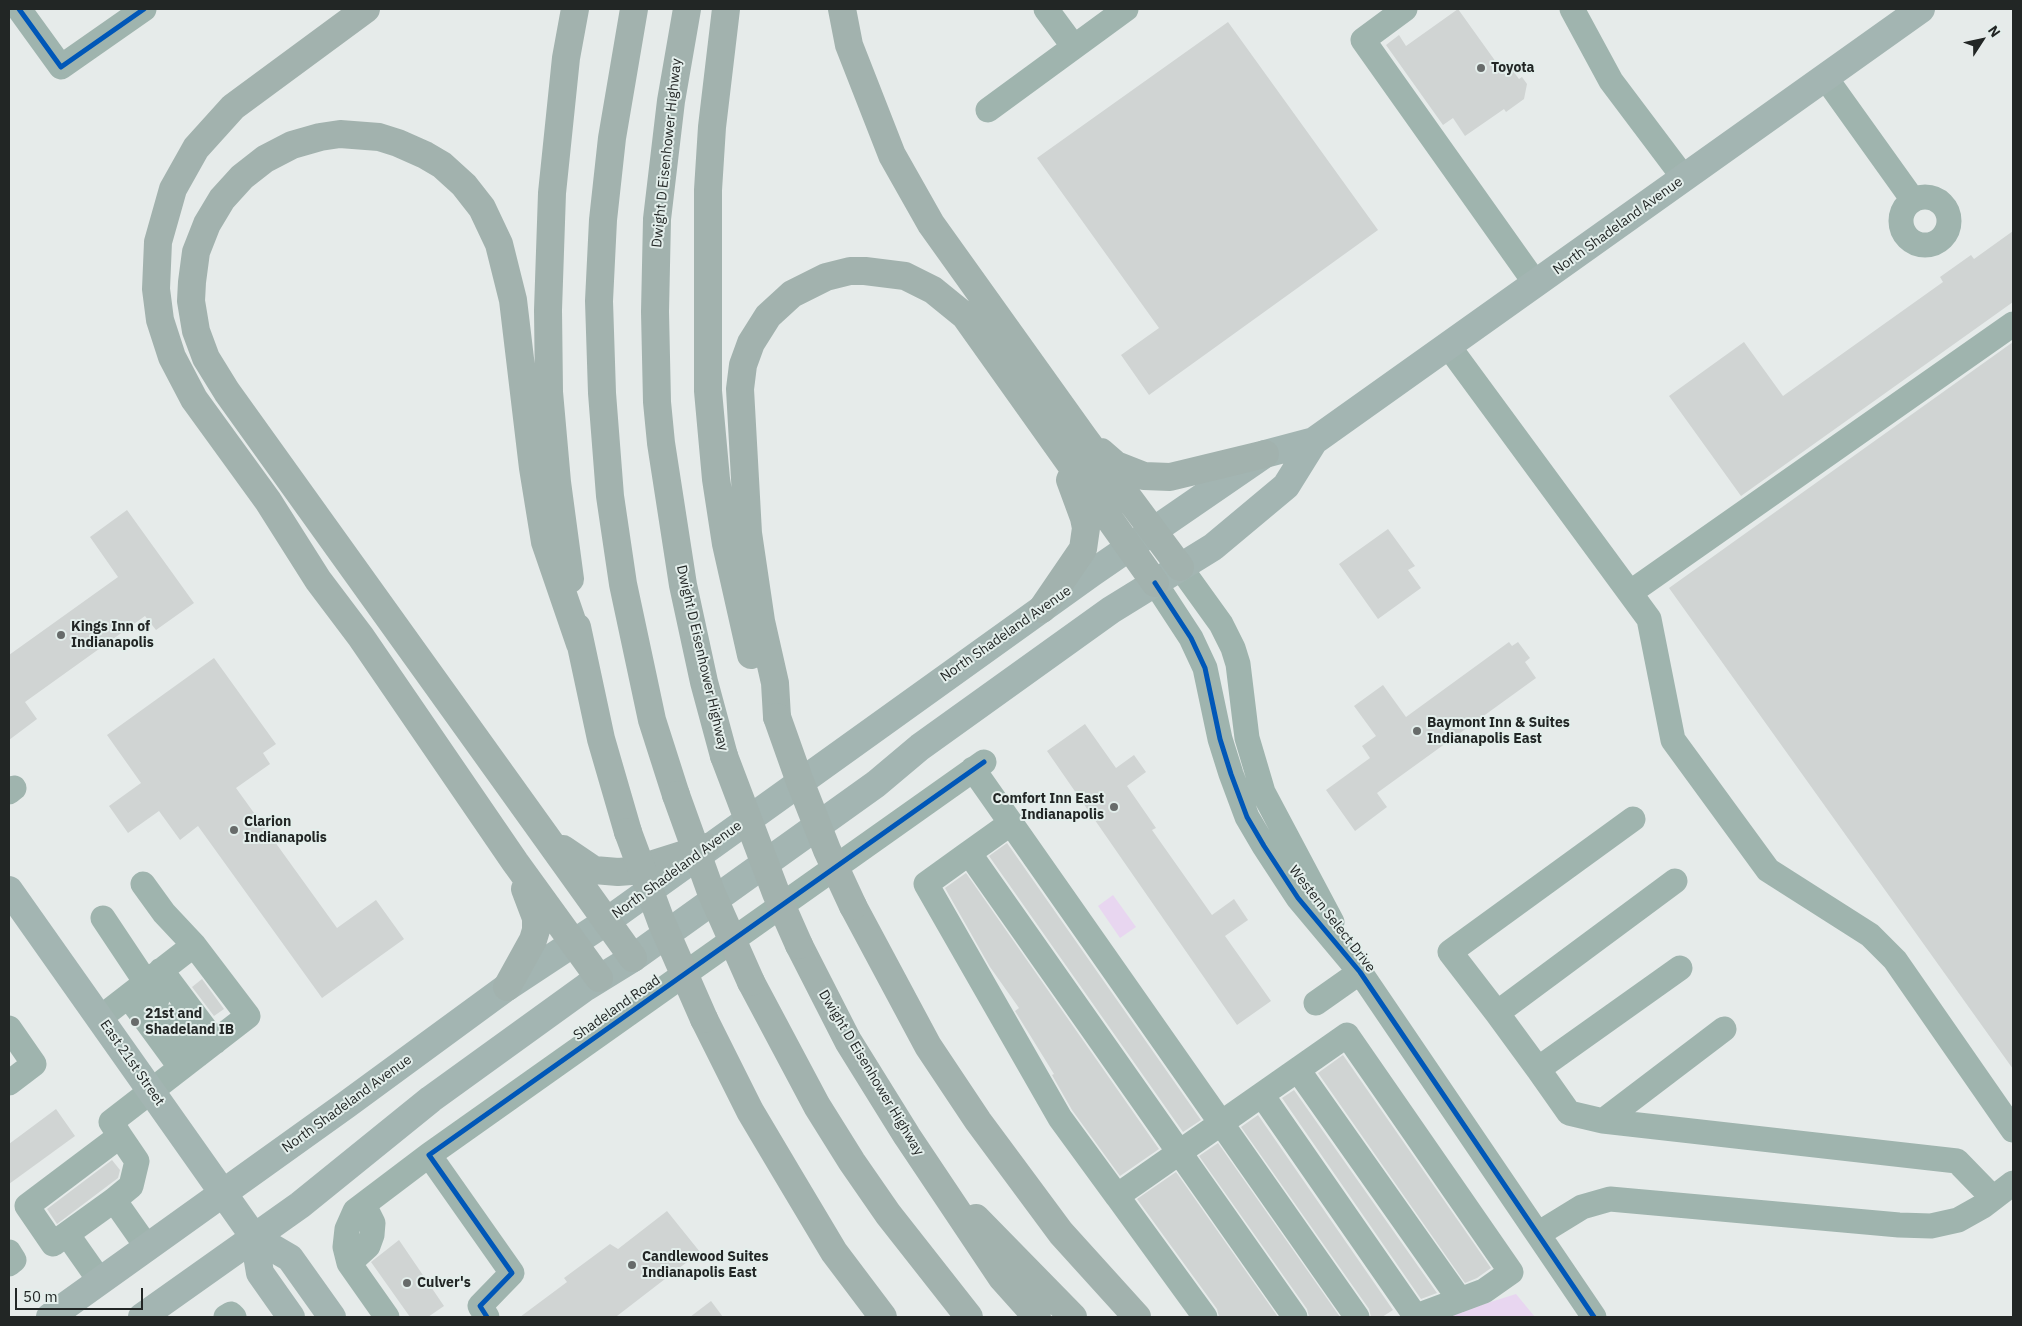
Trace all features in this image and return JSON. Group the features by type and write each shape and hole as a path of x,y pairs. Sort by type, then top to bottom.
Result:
{"highway":[{"path":"366,9 233,107 196,148 173,189 158,242 156,289 160,320 172,357 194,399 268,501 318,580 361,638 514,862 599,978"},
{"path":"575,9 565,67 552,193 549,256 549,392 556,482 580,644 601,739 628,832 661,921 704,1020 750,1111 834,1252 883,1317"},
{"path":"634,9 612,138 603,220 599,301 602,393 610,496 623,584 652,720 676,795 721,917 751,982 807,1088 852,1162 900,1230 969,1317"},
{"name":"Dwight D Eisenhower Highway","path":"687,9 671,101 657,219 654,312 657,402 662,452 683,586 704,682 724,756 776,893 799,945 848,1040 935,1178 1002,1278 1037,1317"},
{"path":"726,9 712,127 708,190 708,391 716,480 734,585 759,687 777,717 827,850 853,906 928,1046 978,1121 1061,1233 1137,1317"},
{"path":"842,9 848,45 901,173 931,224 1084,438 1180,567"},
{"path":"580,644 545,542 533,468 512,300 499,244 482,208 464,185 442,165 425,154 398,142 379,137 350,134 320,137 292,145 265,159 242,176 222,199 207,224 196,252 191,302 196,331 206,358 227,392 634,958"},
{"path":"777,717 775,683 761,621 748,533 739,397 743,365 758,329 779,305 811,282 850,271 881,272 920,282 965,316 1155,583"},
{"path":"1084,438 1116,465 1144,476 1170,477 1265,454"},
{"path":"1042,609 1075,564 1083,549 1085,540 1082,509 1055,441"},
{"path":"552,842 594,870 618,872 631,871 707,848"},
{"path":"507,987 533,940 536,930 536,918 514,862"},
{"path":"935,1178 1021,1261 1073,1317"}],"main road":[{"name":"North Shadeland Avenue","path":"50,1317 507,987 607,921 1042,609 1265,454 1314,441 1921,9"},
{"name":"North Shadeland Avenue","path":"142,1317 307,1199 431,1099 599,978 634,958 876,784 920,747 1112,610 1213,547 1286,486 1314,441"},
{"name":"East 21st Street","path":"9,890 254,1237 260,1273 291,1317"},
{"name":"East 21st Street","path":"254,1237 290,1258 332,1317"}],"street":[{"path":"19,9 60,67 144,9"},
{"path":"1046,9 1074,47"},
{"path":"988,110 1126,9"},
{"path":"1405,9 1363,40 1536,284"},
{"path":"1572,9 1610,81 1684,178"},
{"path":"1826,77 1914,200"},
{"path":"1631,592 2013,324"},
{"path":"1449,346 1649,619 1673,740 1768,870 1870,935 1895,960 2013,1130"},
{"name":"Western Select Drive","path":"1180,567 1202,594 1230,642 1238,664 1247,738 1263,792 1360,972"},
{"name":"Western Select Drive","path":"1155,583 1191,638 1205,668 1220,739 1247,818 1298,898 1360,972 1594,1317"},
{"name":"Shadeland Road","path":"387,1317 349,1263 345,1247 347,1229 355,1212 366,1206 429,1155 979,766 1011,823"},
{"path":"1633,819 1450,952 1497,1013 1569,1113 1603,1121 1957,1161 1993,1198"},
{"path":"1205,1317 1060,1118 926,884 1011,823 1357,1317"},
{"path":"969,853 1295,1317"},
{"path":"1497,1013 1675,882"},
{"path":"120,1136 27,1206 53,1244 131,1186 137,1161 111,1122 248,1016 194,945 164,913 143,884"},
{"path":"103,918 152,993 198,1055"},
{"path":"100,1018 152,993 194,945"},
{"path":"1538,1069 1680,968"},
{"path":"1316,1003 1360,972"},
{"path":"152,993 198,1055"},
{"path":"152,993 198,1055"},
{"path":"9,1028 34,1064 9,1083"},
{"path":"1603,1121 1724,1029"},
{"path":"1117,1196 1221,1123 1347,1036 1511,1272 1484,1291 1415,1317 1262,1095"},
{"path":"1298,1070 1460,1300"},
{"path":"429,1155 512,1273 477,1313"},
{"path":"1538,1234 1582,1207 1610,1199 1899,1225 1931,1226 1958,1220 2013,1183"},
{"path":"114,1200 147,1247"},
{"path":"366,1206 373,1223 372,1235 368,1246 356,1257 397,1317"},
{"path":"67,1234 100,1281"},
{"path":"9,1252 14,1260 9,1264"},
{"path":"226,1317 231,1314 234,1317"}],"shaded area":[{"path":"1113,895 1136,927 1120,938 1098,906"},
{"path":"1516,1294 1535,1317 1443,1317"}],"building":[{"path":"1458,9 1506,76 1513,71 1519,79 1522,77 1527,84 1524,99 1506,112 1504,109 1465,136 1453,118 1443,125 1386,45 1399,35 1406,46"},
{"path":"1228,22 1378,230 1149,395 1121,355 1159,328 1037,158"},
{"path":"2013,231 2013,302 1741,496 1669,396 1744,342 1783,396 1943,282 1940,277 1971,255 1974,259"},
{"path":"2013,342 2013,1069 1669,588"},
{"path":"127,510 194,603 156,630 145,616 25,702 37,719 9,740 9,655 118,577 90,537"},
{"path":"1388,529 1415,566 1408,570 1421,588 1378,619 1339,564"},
{"name":"Baymont Inn & Suites Indianapolis East","path":"1509,642 1512,646 1518,642 1530,658 1525,662 1536,678 1377,793 1387,807 1355,831 1326,790 1370,758 1362,746 1376,736 1354,706 1383,685 1406,717"},
{"name":"Clarion Indianapolis","path":"214,658 276,744 263,753 270,764 236,788 337,928 376,900 404,939 322,998 198,826 180,840 159,811 128,833 109,806 141,783 107,735"},
{"path":"1085,724 1116,768 1134,755 1146,772 1127,786 1156,828 1152,830 1212,915 1234,899 1248,920 1225,936 1271,1001 1237,1025 1047,751"},
{"path":"1007,843 1201,1120 1183,1132 989,856"},
{"path":"966,873 1159,1149 1120,1176 1072,1110 1052,1075 1054,1074 1015,1011 1019,1008 990,967 945,888"},
{"path":"202,979 224,1009 214,1016 192,987"},
{"path":"1343,1055 1491,1268 1477,1278 1465,1283 1318,1073"},
{"path":"1294,1090 1437,1293 1421,1299 1282,1098"},
{"path":"56,1109 75,1136 9,1184 9,1144"},
{"path":"1258,1115 1393,1310 1382,1317 1371,1317 1369,1309 1241,1127"},
{"path":"1218,1143 1340,1317 1309,1317 1307,1309 1199,1156"},
{"path":"112,1160 120,1170 118,1178 57,1224 47,1209"},
{"path":"1176,1172 1278,1317 1219,1317 1217,1309 1137,1199"},
{"name":"Candlewood Suites Indianapolis East","path":"667,1211 700,1252 617,1316 520,1317 567,1282 564,1278 610,1244 618,1249"},
{"name":"Culver's","path":"399,1240 444,1306 428,1317 410,1317 371,1262"},
{"path":"711,1301 723,1317 690,1317"}],"cycle path":[{"path":"19,9 61,67 144,9"},
{"path":"1155,583 1191,638 1205,668 1220,739 1231,774 1247,817 1264,846 1298,898 1360,972 1594,1317"},
{"path":"487,1317 480,1306 512,1273 429,1155 984,762"}],"place":[{"name":"Toyota","path":"1481,68"},
{"name":"Kings Inn of Indianapolis","path":"61,635"},
{"name":"Baymont Inn & Suites Indianapolis East","path":"1417,731"},
{"name":"Comfort Inn East Indianapolis","path":"1114,807"},
{"name":"Clarion Indianapolis","path":"234,830"},
{"name":"21st and Shadeland IB","path":"135,1022"},
{"name":"Candlewood Suites Indianapolis East","path":"632,1265"},
{"name":"Culver's","path":"407,1283"}]}
